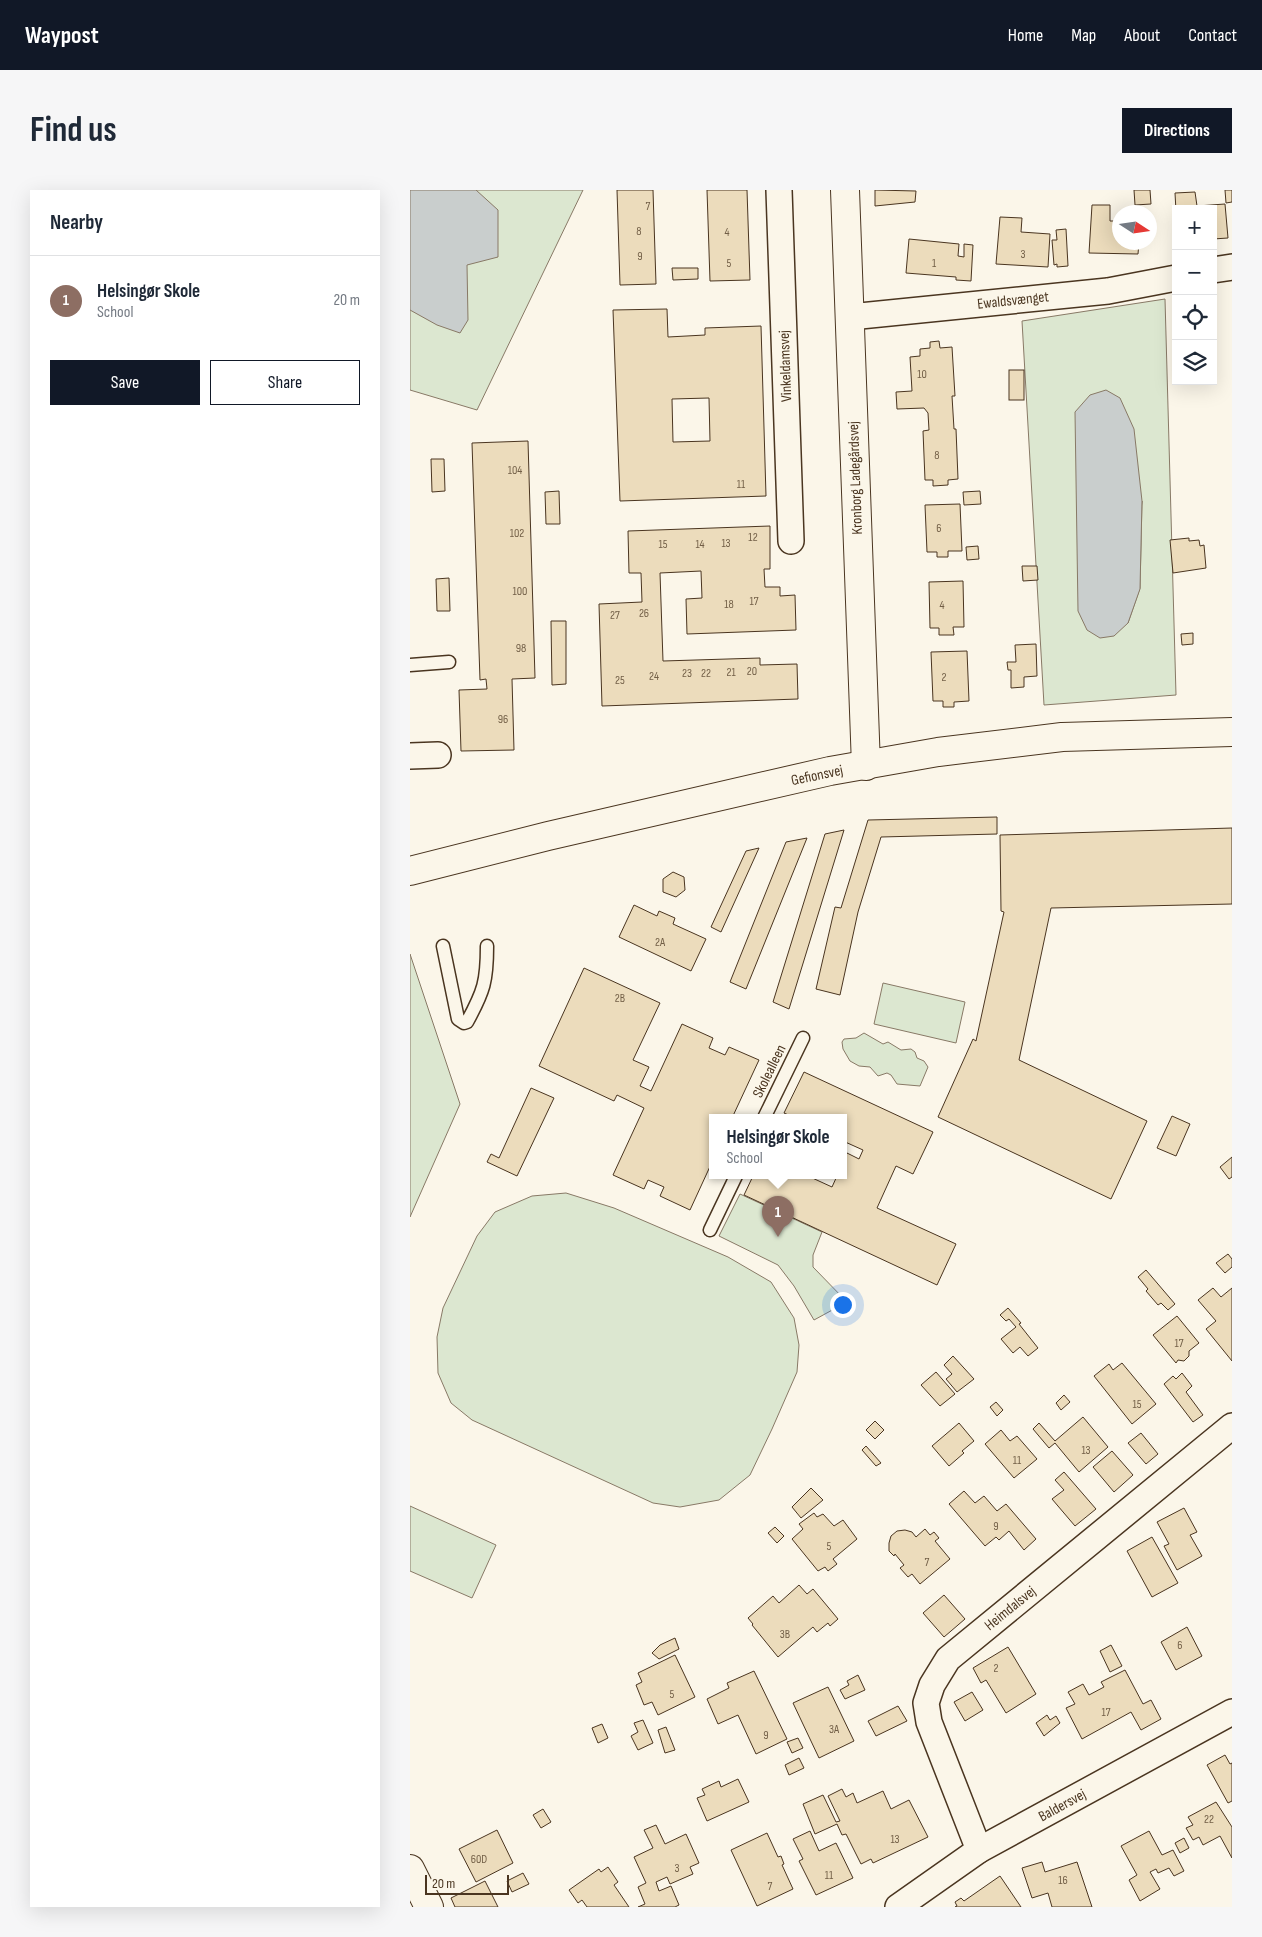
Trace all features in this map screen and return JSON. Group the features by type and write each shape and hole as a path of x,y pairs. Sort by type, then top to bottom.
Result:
{"main road":[{"name":"Kronborg Ladegårdsvej","path":"845,190 866,766"},
{"name":"Gefionsvej","path":"410,871 567,832 830,771 938,752 1062,737 1232,732"},
{"path":"410,1869 429,1907"}],"street":[{"name":"Vinkeldamsvej","path":"779,190 791,541"},
{"path":"1217,269 1232,267"},
{"name":"Ewaldsvænget","path":"850,317 1108,291 1172,279"},
{"path":"410,756 438,755"},
{"name":"Heimdalsvej","path":"979,1850 929,1722 926,1703 932,1685 948,1659 1232,1426"},
{"name":"Baldersvej","path":"898,1907 979,1850 1232,1712"}],"lane":[{"path":"410,665 449,662"},
{"path":"443,946 458,1019 464,1023 468,1022 483,991 487,974 486,946"},
{"name":"Skolealleen","path":"766,1114 803,1038"},
{"path":"710,1230 735,1179"}],"green space":[{"path":"410,190 583,190 477,410 410,390"},
{"path":"1165,299 1176,695 1044,705 1022,321","holes":["1142,501 1140,588 1128,623"]},
{"path":"410,954 460,1104 410,1217"},
{"path":"883,983 965,1002 956,1043 874,1024"},
{"path":"864,1033 883,1044 888,1042 901,1050 911,1049 915,1052 917,1058 924,1061 928,1067 920,1086 897,1084 891,1075 887,1073 878,1076 870,1067 859,1066 850,1061 843,1049 842,1042 844,1039 856,1038"},
{"path":"566,1193 614,1208 728,1257 771,1282 794,1318 799,1345 797,1372 750,1475 719,1500 680,1507 653,1503 472,1420 451,1403 438,1373 437,1337 443,1308 477,1236 495,1212 532,1196"},
{"path":"740,1194 822,1232 813,1255 813,1267 847,1302 814,1320 794,1286 778,1265 719,1236"},
{"path":"410,1506 496,1545 472,1598 410,1571"}],"shaded area":[{"path":"410,190 476,190 498,210 498,257 467,265 468,320 460,333 437,325 410,310"},
{"path":"1106,390 1120,398 1134,429 1142,501 1140,589 1128,623 1114,636 1100,638 1087,630 1078,611 1075,412 1090,395"}],"building":[{"path":"617,190 653,190 656,284 620,285"},
{"path":"707,190 747,190 750,280 710,281"},
{"path":"875,190 916,191 915,202 875,206"},
{"path":"1134,190 1150,190 1151,204 1135,205"},
{"path":"1225,190 1232,190 1232,202 1226,203"},
{"path":"1195,192 1197,205 1176,205 1175,193"},
{"path":"1225,204 1228,238 1217,239 1217,205 1211,205"},
{"path":"1092,205 1110,205 1112,250 1138,250 1138,254 1089,253"},
{"path":"1000,217 1022,218 1021,232 1050,234 1048,267 996,264"},
{"path":"1066,229 1068,266 1057,267 1057,264 1054,265 1052,240 1057,240 1056,230"},
{"path":"909,239 959,244 958,256 964,257 964,244 973,245 971,281 956,280 956,277 906,273"},
{"path":"672,268 698,268 698,279 673,280"},
{"path":"667,309 668,337 705,335 705,328 761,326 766,496 620,501 613,310","holes":["709,398 710,441 673,442 672,399"]},
{"path":"939,341 940,348 952,347 955,396 952,396 954,429 956,429 958,479 948,480 948,485 933,486 933,480 925,480 923,431 929,430 928,413 924,408 897,409 896,392 912,391 910,357 920,356 920,349 930,348 930,342"},
{"path":"1009,370 1024,370 1024,400 1009,400"},
{"path":"528,441 535,678 512,679 514,750 461,751 459,690 487,689 486,679 480,680 472,443"},
{"path":"431,459 444,459 445,491 432,492"},
{"path":"559,491 560,524 546,524 545,492"},
{"path":"980,491 981,504 964,505 963,492"},
{"path":"960,504 962,551 948,551 948,557 937,557 937,552 927,552 925,505"},
{"path":"770,526 770,569 764,569 765,587 780,587 780,596 795,595 796,630 687,634 686,599 702,598 701,571 660,573 663,661 760,658 760,665 797,664 798,699 602,706 599,604 642,602 641,573 629,573 628,531"},
{"path":"1189,538 1189,541 1199,540 1200,546 1204,545 1206,568 1173,573 1170,540"},
{"path":"978,546 979,559 967,560 966,547"},
{"path":"1022,566 1037,566 1038,580 1023,581"},
{"path":"449,578 450,611 437,611 436,579"},
{"path":"963,581 964,627 953,627 954,635 939,635 939,628 930,628 929,582"},
{"path":"551,621 566,621 566,684 552,685"},
{"path":"1193,633 1193,644 1182,645 1181,634"},
{"path":"1036,644 1037,676 1024,677 1024,687 1011,688 1011,670 1008,670 1007,662 1016,662 1015,645"},
{"path":"967,651 969,701 954,702 954,707 943,707 943,701 933,701 931,652"},
{"path":"997,817 997,834 881,837 858,912 840,995 816,989 835,907 841,908 868,820"},
{"path":"1232,828 1232,904 1051,908 1019,1060 1147,1121 1111,1199 938,1117 973,1039 976,1041 1004,912 1001,911 1000,835"},
{"path":"844,830 789,1009 773,1002 825,834"},
{"path":"807,838 746,989 730,982 786,842"},
{"path":"759,848 721,932 711,927 746,851"},
{"path":"673,872 684,877 685,890 676,897 663,892 663,879"},
{"path":"634,905 657,916 659,911 675,918 673,924 706,939 691,971 619,937"},
{"path":"584,968 660,1003 633,1060 649,1067 640,1086 651,1091 682,1024 713,1038 709,1048 725,1055 729,1047 759,1060 734,1114 709,1114 709,1169 690,1210 660,1196 664,1187 648,1180 644,1189 613,1175 644,1108 617,1095 614,1101 539,1066"},
{"path":"804,1072 933,1132 913,1174 896,1166 877,1208 956,1244 937,1285 744,1195 752,1179 815,1179 832,1187 836,1179 847,1179 847,1153 859,1159 863,1150 847,1143 847,1114 784,1113"},
{"path":"531,1088 554,1098 517,1176 487,1162 491,1154 499,1158"},
{"path":"1172,1116 1190,1124 1176,1156 1157,1148"},
{"path":"1232,1157 1232,1177 1229,1179 1220,1167"},
{"path":"1228,1254 1232,1259 1232,1267 1225,1273 1216,1263"},
{"path":"1146,1270 1175,1304 1168,1310 1161,1303 1158,1305 1146,1291 1148,1289 1138,1277"},
{"path":"1213,1288 1221,1297 1232,1288 1232,1361 1206,1329 1216,1321 1198,1300"},
{"path":"1008,1308 1038,1348 1028,1356 1020,1347 1013,1353 1001,1339 1016,1327 1009,1319 1006,1321 1000,1315"},
{"path":"1177,1316 1199,1343 1189,1351 1189,1356 1184,1361 1178,1360 1176,1363 1153,1335"},
{"path":"953,1356 974,1379 957,1392 946,1379 952,1374 944,1365"},
{"path":"1122,1363 1156,1404 1132,1424 1094,1376 1109,1364 1113,1370"},
{"path":"936,1372 955,1394 940,1406 921,1385"},
{"path":"1182,1373 1192,1386 1186,1392 1203,1415 1193,1422 1164,1384 1173,1376 1176,1379"},
{"path":"1064,1395 1070,1402 1061,1410 1056,1403"},
{"path":"996,1402 1003,1410 997,1416 990,1407"},
{"path":"1083,1417 1108,1447 1079,1472 1055,1443 1049,1448 1033,1429 1039,1423 1055,1441"},
{"path":"875,1421 884,1430 875,1439 866,1430"},
{"path":"959,1423 974,1441 949,1466 932,1446"},
{"path":"1001,1430 1010,1441 1017,1436 1037,1459 1014,1478 985,1444"},
{"path":"1141,1433 1158,1454 1146,1464 1128,1443"},
{"path":"866,1446 881,1463 876,1466 862,1450"},
{"path":"1112,1451 1133,1475 1114,1492 1093,1467"},
{"path":"1064,1472 1096,1509 1075,1526 1052,1499 1064,1490 1055,1480"},
{"path":"811,1488 823,1500 801,1518 792,1507"},
{"path":"964,1491 975,1503 984,1496 997,1511 1006,1504 1036,1539 1024,1550 1009,1531 999,1540 996,1537 985,1546 949,1504"},
{"path":"1184,1508 1197,1532 1190,1535 1202,1556 1177,1570 1164,1546 1169,1544 1157,1522"},
{"path":"814,1513 817,1517 823,1514 834,1526 843,1520 857,1539 833,1559 837,1564 828,1571 825,1567 818,1571 792,1539 803,1529 799,1524"},
{"path":"775,1527 784,1536 777,1543 768,1533"},
{"path":"925,1529 930,1535 934,1532 939,1538 935,1541 950,1559 920,1584 912,1574 908,1577 900,1568 904,1565 895,1554 894,1556 889,1551 889,1543 891,1536 897,1531 905,1530 912,1532 916,1537"},
{"path":"1152,1537 1178,1583 1152,1597 1127,1551"},
{"path":"799,1585 807,1594 813,1589 838,1619 830,1626 828,1623 817,1632 813,1627 778,1657 748,1618 773,1596 779,1603"},
{"path":"944,1595 965,1619 944,1637 923,1613"},
{"path":"1187,1627 1202,1656 1176,1670 1161,1642"},
{"path":"675,1638 679,1649 659,1659 652,1653 660,1645"},
{"path":"1111,1645 1122,1666 1110,1672 1100,1651"},
{"path":"1008,1647 1036,1694 1006,1713 986,1680 981,1683 973,1668"},
{"path":"675,1655 695,1697 658,1715 652,1702 644,1705 636,1685 642,1682 638,1673"},
{"path":"1125,1670 1143,1704 1151,1700 1161,1719 1141,1730 1131,1712 1082,1739 1066,1708 1075,1704 1068,1692 1083,1684 1089,1695 1104,1687 1101,1682"},
{"path":"754,1671 787,1739 756,1754 738,1715 718,1724 707,1699 729,1688 727,1683"},
{"path":"858,1675 865,1690 845,1699 840,1690 849,1685 847,1681"},
{"path":"828,1687 854,1741 819,1758 793,1703"},
{"path":"972,1692 983,1710 965,1721 954,1702"},
{"path":"898,1706 907,1721 876,1736 868,1721"},
{"path":"1047,1715 1050,1720 1056,1716 1060,1723 1044,1736 1036,1723"},
{"path":"643,1720 653,1743 638,1750 631,1736 638,1732 634,1723"},
{"path":"602,1724 608,1738 598,1743 592,1728"},
{"path":"666,1727 675,1750 665,1753 658,1730"},
{"path":"798,1738 803,1748 792,1753 787,1742"},
{"path":"1225,1755 1230,1764 1232,1763 1232,1801 1228,1803 1207,1765"},
{"path":"799,1758 804,1768 789,1775 785,1765"},
{"path":"738,1779 749,1802 707,1821 697,1798 705,1795 702,1789 719,1781 721,1787"},
{"path":"842,1789 846,1797 853,1793 857,1803 883,1791 891,1809 909,1800 928,1837 873,1863 871,1859 861,1864 846,1834 842,1835 837,1824 815,1834 803,1804 823,1795 836,1822 840,1821 828,1796"},
{"path":"1216,1802 1232,1827 1232,1858 1220,1836 1203,1845 1199,1837 1193,1840 1186,1828 1193,1825 1188,1817"},
{"path":"543,1809 551,1822 541,1828 533,1815"},
{"path":"656,1825 665,1844 686,1834 699,1863 690,1867 693,1874 670,1884 667,1877 656,1882 659,1891 671,1886 679,1905 675,1907 638,1907 645,1904 638,1887 646,1883 634,1857 653,1848 644,1830"},
{"path":"497,1830 513,1863 476,1882 459,1849"},
{"path":"810,1831 819,1851 836,1843 853,1878 816,1895 799,1861 803,1859 793,1839"},
{"path":"1149,1831 1162,1855 1173,1850 1184,1871 1174,1876 1169,1868 1158,1873 1156,1869 1150,1872 1160,1889 1140,1901 1129,1880 1137,1875 1121,1846"},
{"path":"767,1833 778,1857 781,1856 784,1864 782,1865 793,1889 757,1906 731,1850"},
{"path":"1184,1838 1189,1848 1180,1853 1175,1843"},
{"path":"1042,1862 1045,1872 1077,1862 1092,1907 1052,1907 1048,1893 1032,1898 1022,1868"},
{"path":"608,1867 618,1882 614,1885 629,1907 587,1907 582,1900 578,1903 569,1890 599,1869 601,1872"},
{"path":"523,1873 529,1884 512,1892 507,1881"},
{"path":"1000,1876 1021,1907 955,1907 957,1906 955,1902 961,1898 964,1901"},
{"path":"485,1881 498,1907 455,1907 451,1898"}],"place":[{"name":"Helsingør Skole","path":"778,1237"}]}
